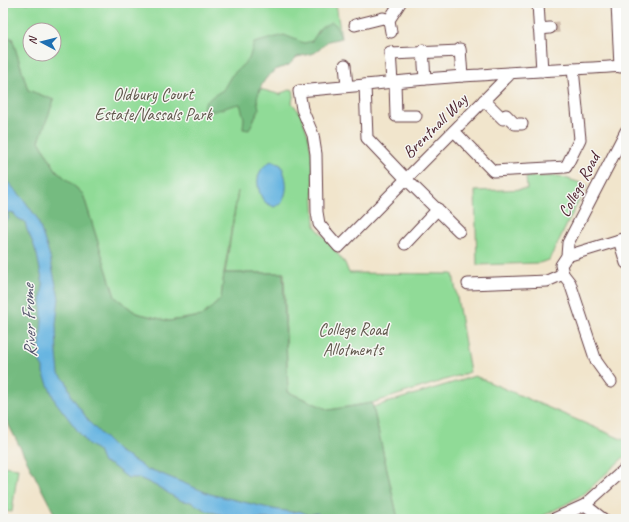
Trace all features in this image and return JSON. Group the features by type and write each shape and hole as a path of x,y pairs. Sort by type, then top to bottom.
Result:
{"street":[{"path":"391,32 389,20 400,3"},
{"path":"538,3 545,28 542,71"},
{"path":"617,3 623,67"},
{"path":"355,25 383,18 389,20"},
{"path":"416,116 396,116 390,53 460,50 462,76"},
{"path":"423,51 425,79"},
{"path":"345,65 347,86"},
{"name":"Brentnall Way","path":"511,73 406,179 367,138 365,85 462,76 573,69 623,67"},
{"path":"454,131 493,171 566,167 580,139 573,69"},
{"path":"365,85 299,91 302,109 313,135 316,154 317,212 319,224 339,247 406,179 459,231"},
{"path":"484,100 503,119 506,115 515,124 522,124"},
{"name":"College Road","path":"563,274 561,265 567,256 568,243 626,131"},
{"path":"404,244 438,209"},
{"path":"567,256 622,239 626,263"},
{"path":"468,284 547,281 563,274 570,283 596,361 611,382"},
{"path":"554,519 585,505 626,468"},
{"path":"585,505 603,519"}],"green space":[{"name":"Oldbury Court Estate/Vassals Park","path":"3,3 336,3 341,38 328,41 314,53 297,57 289,65 275,70 267,77 260,89 281,95 281,93 292,89 294,92 292,103 301,114 308,135 312,156 315,226 345,263 349,273 453,274 470,372 372,403 329,410 288,392 284,273 225,273 238,191 224,273 221,299 202,316 169,321 136,313 115,297 83,194 56,170 39,141 53,100 28,90 12,38 3,36"},
{"path":"332,22 336,25 341,38 328,41 314,53 297,57 289,65 275,70 267,77 262,84 257,98 259,109 249,130 243,129 244,118 240,104 216,111 203,110 204,104 223,90 231,76 249,59 254,43 284,35 304,43 312,41 321,27"},
{"path":"3,36 12,38 28,90 54,100 39,141 56,170 83,194 115,297 136,313 169,321 202,316 221,299 224,273 283,273 288,392 329,410 372,403 398,519 57,519 3,414"},
{"path":"559,176 587,185 549,260 539,263 477,265 475,191 527,189 526,177"},
{"path":"475,376 626,441 626,455 585,493 537,519 398,519 373,407"},
{"path":"3,466 18,468 12,512 3,511"}],"water":[{"path":"271,161 281,165 285,175 286,184 284,199 281,204 274,207 266,203 263,199 259,192 258,183 261,170"},
{"path":"3,177 22,197 37,218 49,253 59,298 56,324 59,374 66,381 72,397 90,423 118,451 141,465 147,471 151,470 157,472 210,494 273,509 292,512 300,511 308,515 317,513 324,519 239,519 207,511 191,502 182,501 139,478 128,478 111,465 103,463 98,451 87,443 55,401 43,373 39,356 42,320 41,298 43,285 37,255 25,222 11,212 7,213 9,219 5,220 3,214"}],"tunnel":[{"path":"550,28 559,27"}],"water label":[{"name":"River Frome","path":"29,321"}],"park label":[{"name":"College Road Allotments","path":"353,339"}]}
